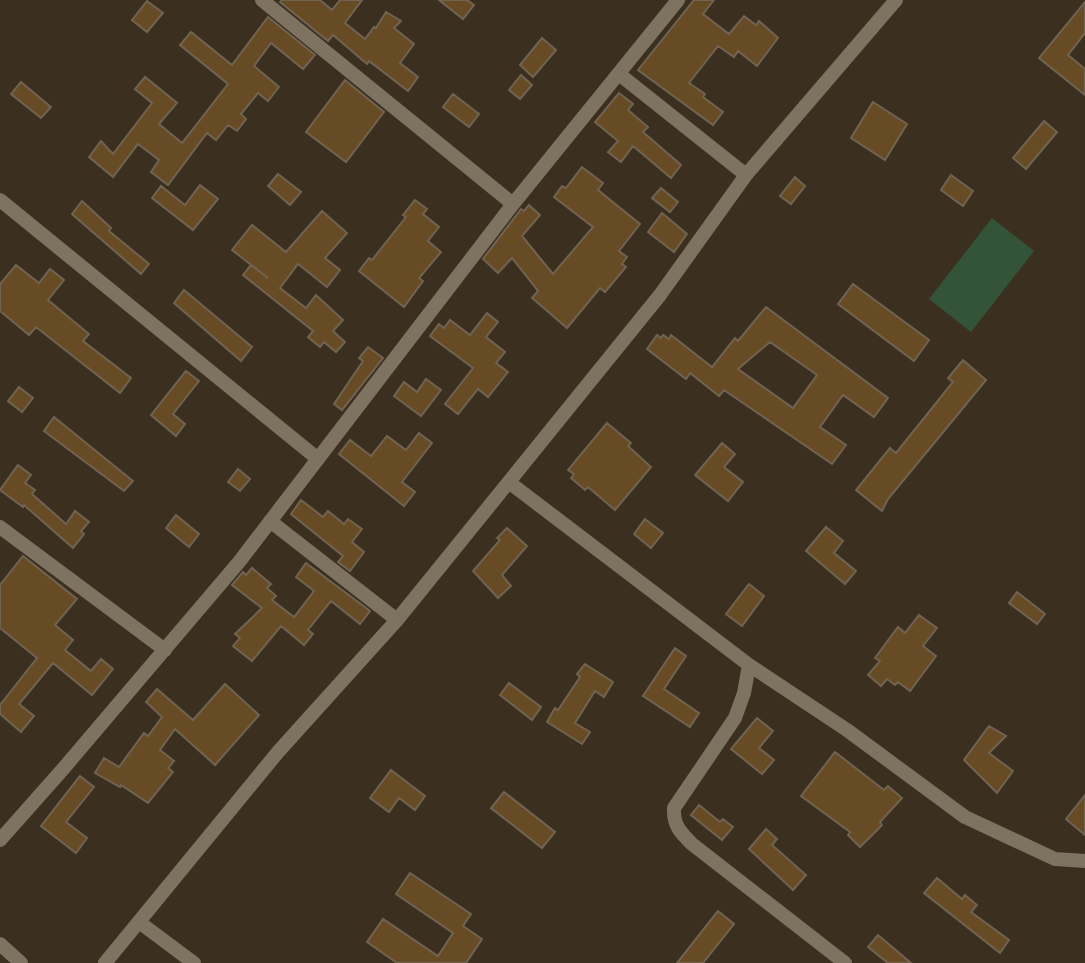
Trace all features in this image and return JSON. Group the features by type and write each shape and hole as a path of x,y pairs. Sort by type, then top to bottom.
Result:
{"street":[{"path":"262,0 513,204"},
{"path":"0,840 165,650 270,521 513,204 678,0"},
{"path":"105,963 296,731 397,620 660,295 746,176 896,0"},
{"path":"619,74 746,176"},
{"path":"0,200 318,459"},
{"path":"509,483 749,665 847,730 965,817 1055,859 1085,861"},
{"path":"270,521 397,620"},
{"path":"0,527 165,650"},
{"path":"749,665 735,718 674,808 674,820 692,844 845,963"},
{"path":"139,922 194,963"},
{"path":"0,944 21,963"}],"green space":[{"path":"992,218 1034,251 971,332 929,299"}],"building":[{"path":"320,0 332,10 340,0 362,0 345,23 365,39 386,12 401,21 394,28 414,44 400,63 418,77 408,91 369,61 367,64 333,35 328,41 280,2"},
{"path":"439,0 467,0 474,5 463,19"},
{"path":"694,0 714,0 703,14 729,34 744,16 756,25 759,21 778,38 757,66 738,51 734,57 718,46 689,83 723,112 713,125 638,70"},
{"path":"147,1 163,13 147,32 132,20"},
{"path":"1085,2 1085,33 1068,55 1085,69 1085,95 1039,58"},
{"path":"268,17 315,55 303,69 271,43 254,66 279,87 268,101 258,93 241,114 246,119 237,131 228,125 216,140 207,133 168,185 151,172 159,160 138,144 113,177 89,157 101,141 113,154 152,103 135,89 145,77 177,103 159,124 182,143 228,84 180,45 191,32 232,65"},
{"path":"542,38 556,50 533,77 520,65"},
{"path":"521,75 532,85 520,99 509,90"},
{"path":"345,80 384,112 346,162 306,132"},
{"path":"21,82 51,107 41,118 11,94"},
{"path":"619,93 633,104 628,110 648,127 643,132 681,165 671,178 633,146 621,162 608,152 618,141 595,122"},
{"path":"453,94 479,114 469,127 443,107"},
{"path":"873,102 907,124 885,160 851,138"},
{"path":"1044,121 1057,132 1026,169 1013,158"},
{"path":"582,167 603,183 598,190 640,224 619,251 627,257 622,264 626,267 605,292 600,288 567,328 532,298 538,291 512,258 498,273 483,259 521,209 524,211 529,205 540,215 522,236 553,274 593,227 554,197 562,186 566,188"},
{"path":"278,174 301,192 290,205 268,186"},
{"path":"951,175 973,191 963,206 941,190"},
{"path":"795,177 805,186 791,204 780,196"},
{"path":"200,185 218,199 193,230 152,198 161,186 185,205"},
{"path":"661,188 678,202 670,212 652,198"},
{"path":"415,200 427,209 423,214 439,227 428,241 441,252 419,278 423,281 404,307 359,271 369,258 372,260 406,217 403,215"},
{"path":"82,201 111,228 109,231 149,264 141,274 72,214"},
{"path":"322,211 347,233 325,258 340,270 327,287 298,264 280,288 306,308 316,295 343,320 333,331 345,342 336,352 324,342 320,347 308,337 313,331 243,275 251,265 268,278 232,250 252,225 286,252"},
{"path":"662,213 687,234 674,252 648,232"},
{"path":"16,265 39,283 50,269 64,280 48,300 89,334 83,341 131,378 120,393 36,327 29,335 0,311 0,284"},
{"path":"853,284 929,340 914,361 838,304"},
{"path":"184,290 252,347 241,361 174,303"},
{"path":"766,307 888,398 874,417 843,395 820,427 846,445 832,464 724,390 719,396 690,373 686,379 647,349 657,335 669,339 671,335 712,367 735,338 738,341","holes":["770,342 817,375 793,408 738,369"]},
{"path":"487,313 498,322 486,337 505,352 496,363 508,372 488,397 478,389 458,414 445,404 473,368 430,336 439,324 444,328 450,320 470,335"},
{"path":"368,347 383,358 342,410 334,404 363,361 359,358"},
{"path":"963,360 986,380 888,499 882,511 856,490 890,448 896,453 953,382 948,378"},
{"path":"186,371 199,381 173,414 185,424 176,436 151,415"},
{"path":"426,379 441,390 421,416 394,396 404,382 417,392"},
{"path":"19,387 33,398 22,412 8,401"},
{"path":"54,417 133,481 124,491 44,431"},
{"path":"607,423 631,443 628,446 651,467 615,510 588,487 585,490 571,478 574,474 568,470"},
{"path":"419,433 432,443 402,482 415,492 404,506 339,454 350,440 371,456 387,436 406,450"},
{"path":"722,443 735,454 724,467 743,482 728,501 695,475"},
{"path":"18,465 31,475 25,483 35,490 32,494 66,524 75,511 89,522 73,548 24,505 23,507 0,490"},
{"path":"238,469 250,479 240,491 228,482"},
{"path":"301,500 323,517 328,511 344,524 348,519 362,529 352,542 364,552 350,571 338,562 343,556 291,514"},
{"path":"176,515 199,534 189,547 166,528"},
{"path":"645,519 663,533 651,548 634,534"},
{"path":"826,527 843,541 834,553 856,571 845,584 806,551"},
{"path":"507,528 527,546 502,575 511,586 498,598 473,571"},
{"path":"23,556 77,599 55,625 73,640 65,650 91,671 101,659 113,669 92,695 53,663 19,704 34,716 21,732 0,714 0,705 37,658 0,628 0,585"},
{"path":"306,563 370,611 360,624 331,601 308,630 313,634 304,645 281,626 252,661 233,646 240,638 235,634 262,608 232,585 243,572 246,575 252,568 271,584 267,588 276,596 272,600 294,617 314,591 296,577"},
{"path":"749,584 764,596 742,626 726,614"},
{"path":"1017,592 1045,614 1037,624 1009,603"},
{"path":"919,615 937,628 923,646 936,656 910,691 898,682 895,685 887,679 881,686 868,675 880,661 875,658 898,627 905,633"},
{"path":"675,648 686,656 664,689 699,713 690,727 643,696"},
{"path":"585,664 613,682 604,697 595,691 575,723 590,732 582,744 547,722 580,677 577,674"},
{"path":"509,683 541,707 532,720 500,695"},
{"path":"225,684 259,715 215,765 175,729 160,750 174,761 168,768 173,772 148,803 121,785 120,787 95,773 104,758 119,767 144,733 148,736 162,717 146,702 157,689 193,720"},
{"path":"757,718 773,731 759,748 774,760 762,774 731,749"},
{"path":"989,726 1006,736 989,753 1013,771 997,793 964,760"},
{"path":"835,752 884,790 888,786 902,798 880,822 882,825 860,847 848,835 850,832 801,796"},
{"path":"391,770 425,796 415,810 399,798 389,812 370,798"},
{"path":"80,776 94,787 66,822 87,838 76,853 41,826"},
{"path":"504,792 555,832 542,848 491,808"},
{"path":"1085,795 1085,835 1066,819"},
{"path":"699,805 720,822 723,819 733,827 722,840 691,815"},
{"path":"766,829 777,839 772,845 806,875 793,890 749,849"},
{"path":"410,873 471,914 463,926 482,939 466,963 397,963 367,942 383,919 438,956 453,933 396,894"},
{"path":"937,878 962,899 965,895 977,905 971,912 1009,940 1000,953 924,893"},
{"path":"718,911 734,924 703,963 677,963"},
{"path":"878,935 911,963 888,963 868,947"}]}
